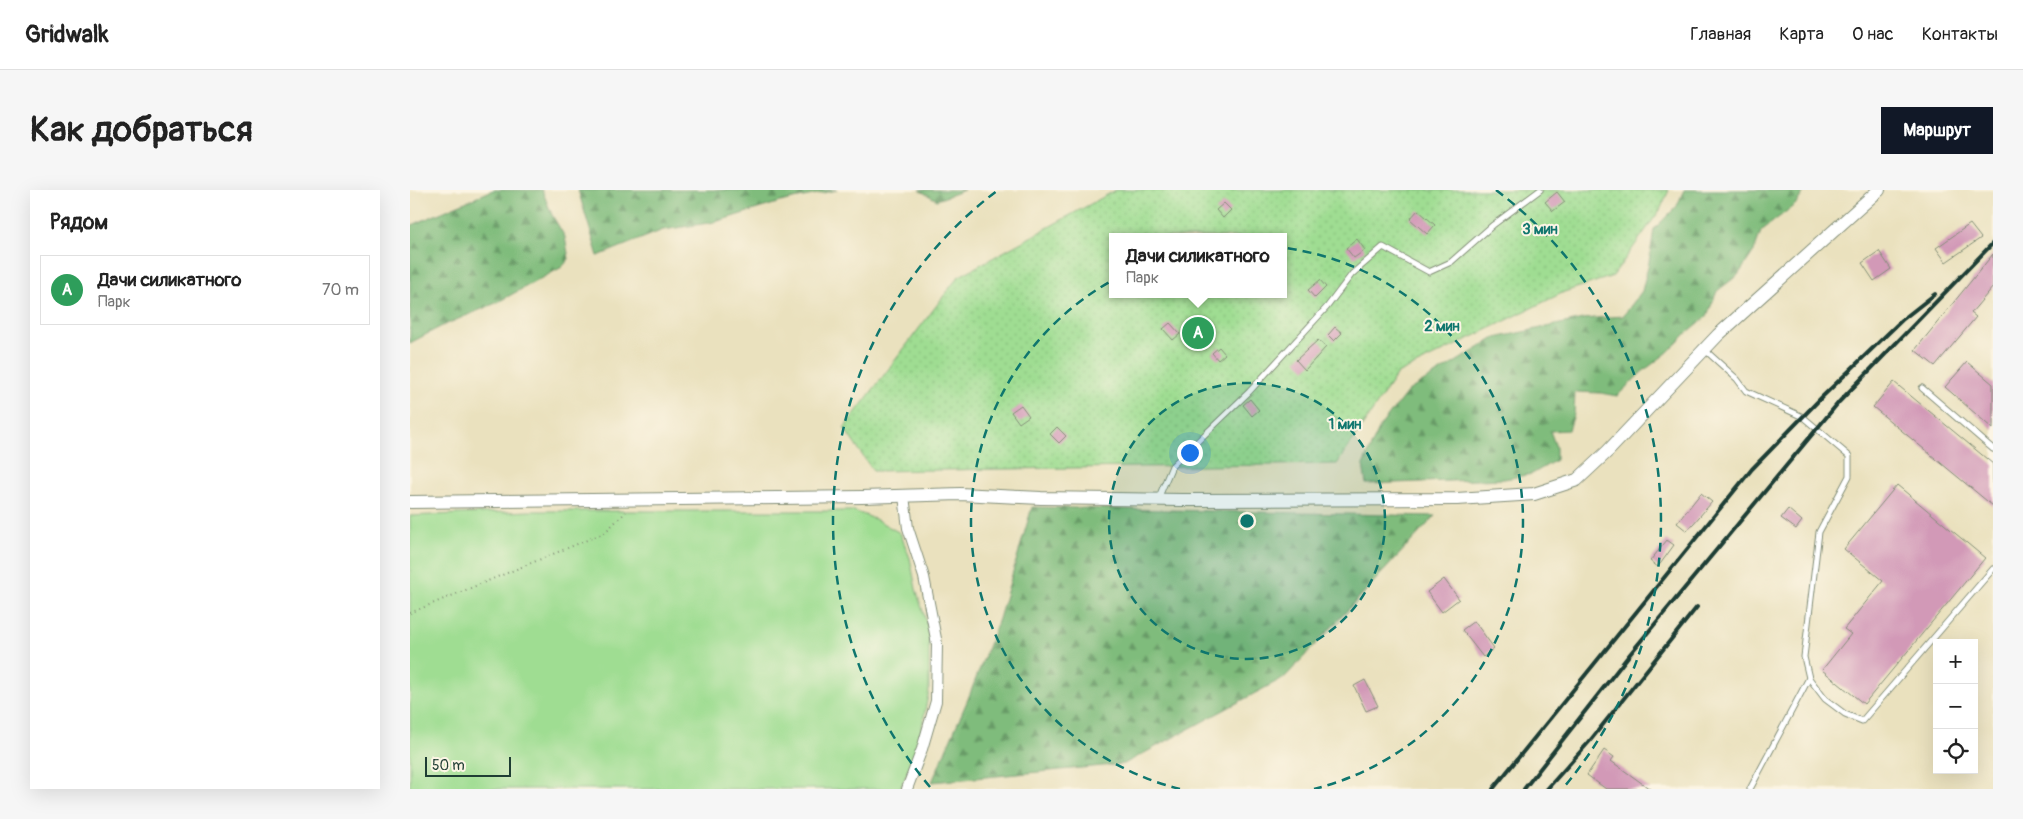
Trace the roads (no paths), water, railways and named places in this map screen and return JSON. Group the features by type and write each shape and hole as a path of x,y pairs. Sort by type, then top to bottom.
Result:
{"street":[{"path":"410,502 960,494 1041,498 1457,499 1534,494 1577,480 1608,451 1704,349 1879,190"},
{"path":"904,496 908,528 924,578 937,644 936,701 922,749 906,789"}],"lane":[{"path":"1158,499 1172,466 1249,392 1327,307 1352,274 1383,247 1429,272 1451,262 1493,225 1540,190"},
{"path":"1704,349 1737,379 1746,391 1802,417 1848,456 1849,476 1819,532 1804,658 1809,678 1825,699 1846,714 1862,721 1993,569"},
{"path":"1922,388 1993,449"},
{"path":"1750,789 1809,678"}],"railway":[{"path":"1524,789 1630,654 1839,402 1993,243"},
{"path":"1493,789 1752,469 1822,397 1902,320 1935,294"},
{"path":"1547,789 1589,742 1697,607"}],"place":[{"name":"Дачи силикатного","path":"1198,333"}]}
